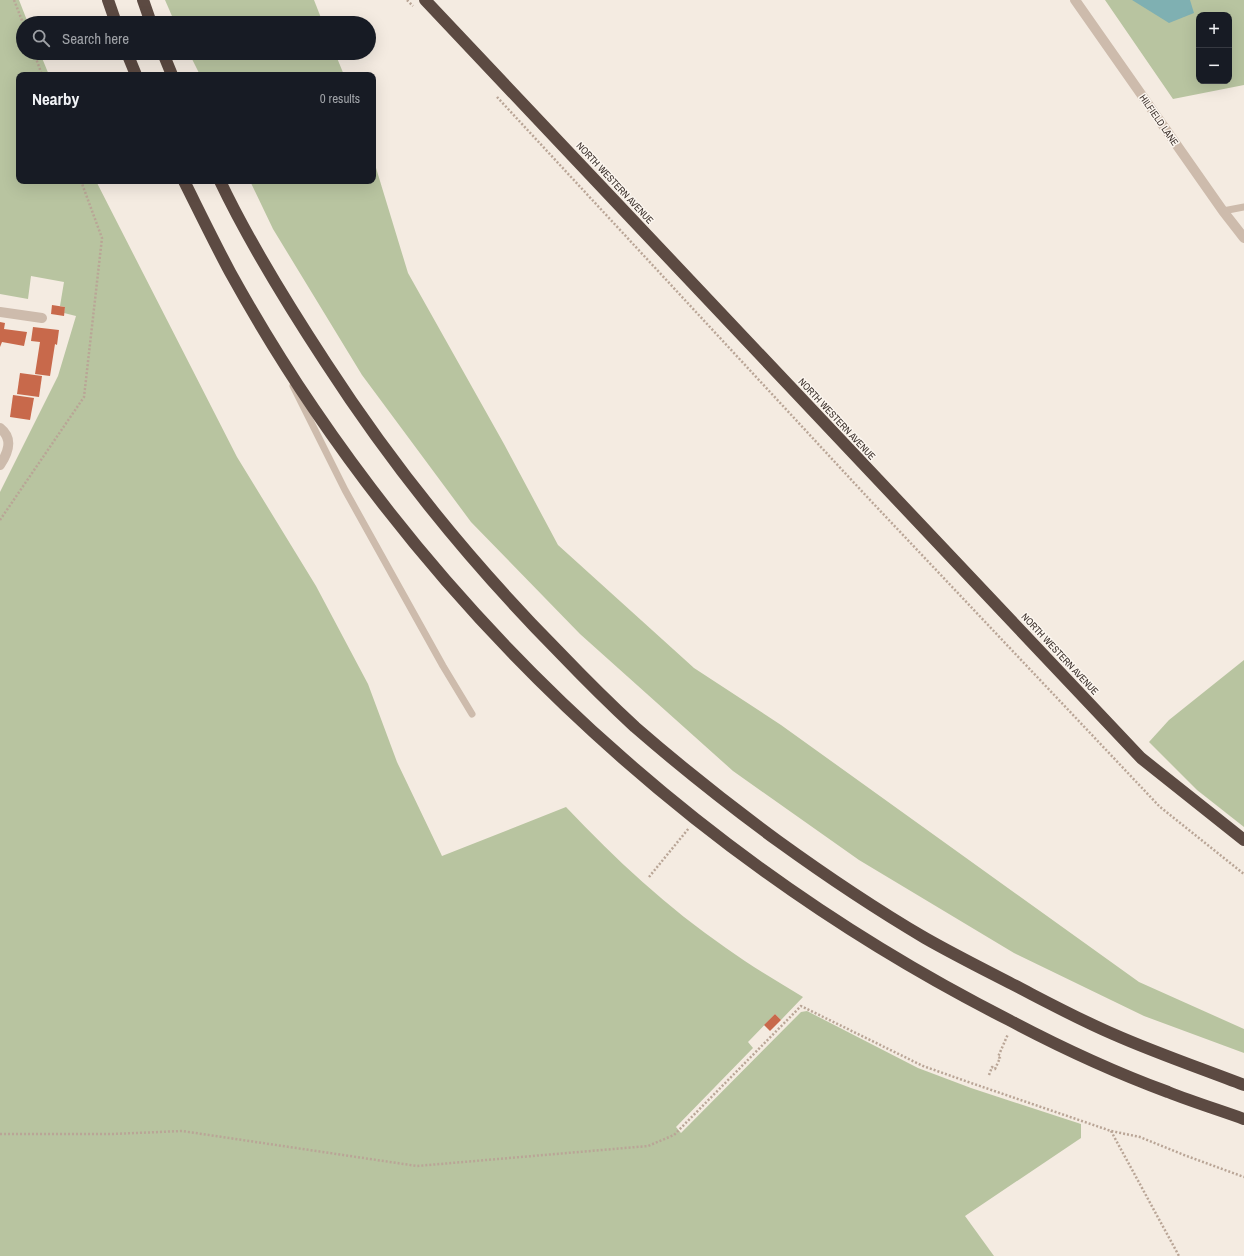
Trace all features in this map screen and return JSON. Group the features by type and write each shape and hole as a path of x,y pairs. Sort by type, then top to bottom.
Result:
{"highway":[{"path":"108,0 114,16"},
{"path":"143,0 149,16"},
{"name":"NORTH WESTERN AVENUE","path":"425,0 1141,758 1244,840"},
{"path":"130,60 135,72"},
{"path":"166,60 171,72"},
{"path":"186,184 230,271 270,340 314,409 362,476 411,538 460,596 514,654 614,752 696,819 787,888 908,966 971,1001 1100,1064 1166,1092 1244,1119"},
{"path":"222,184 260,257 300,323 343,390 387,453 435,515 484,573 568,661 634,726 748,819 866,901 924,937 1050,1004 1112,1034 1179,1061 1244,1084"}],"street":[{"name":"HILFIELD LANE","path":"1075,0 1223,211 1244,238"},
{"path":"0,312 42,318"},
{"path":"0,428 6,435 9,446 0,465"}],"lane":[{"path":"1223,211 1244,207"},
{"path":"270,340 345,490 443,666 472,714"}],"path":[{"path":"14,0 20,16"},
{"path":"407,0 418,12"},
{"path":"37,60 41,72"},
{"path":"493,93 870,500 1160,807 1244,874"},
{"path":"0,520 84,397 102,238 82,184"},
{"path":"649,877 696,819"},
{"path":"0,1134 113,1134 182,1131 417,1166 648,1146 674,1135 801,1006 923,1066 1111,1131 1140,1137 1244,1177"},
{"path":"989,1075 992,1067 995,1069 1000,1058 998,1057 1003,1045"},
{"path":"1111,1131 1179,1256"}],"green space":[{"path":"0,0 19,0 25,16 16,16 16,60 43,60 48,72 16,72 16,184 98,184 237,457 316,586 368,684 397,762 442,856 566,807 623,864 663,900 704,933 735,955 803,997 781,1020 775,1014 748,1042 753,1048 676,1127 681,1133 801,1012 807,1011 918,1068 971,1088 1081,1124 1081,1138 965,1216 994,1256 0,1256 0,492 58,376 76,316 64,313 65,307 60,306 64,282 31,276 28,299 0,294"},
{"path":"165,0 314,0 320,16 172,16"},
{"path":"1105,0 1244,0 1244,85 1173,99"},
{"path":"192,60 338,60 343,72 198,72"},
{"path":"376,168 408,273 504,444 558,545 694,668 781,725 1139,982 1244,1029 1244,1053 1144,1016 1014,953 859,860 733,771 580,634 471,522 362,375 273,229 251,184 376,184"},
{"path":"1244,660 1244,827 1197,790 1149,742 1169,720"}],"water":[{"path":"1132,0 1190,0 1194,13 1169,23"}],"building":[{"path":"52,305 65,307 64,316 51,314"},
{"path":"0,322 5,323 4,329 27,332 24,346 2,342 0,347"},
{"path":"33,327 59,330 57,345 55,344 50,376 35,374 40,342 31,341"},
{"path":"20,373 42,376 39,397 17,394"},
{"path":"13,395 34,398 30,420 10,417"},
{"path":"775,1014 781,1020 770,1031 764,1025"}]}
